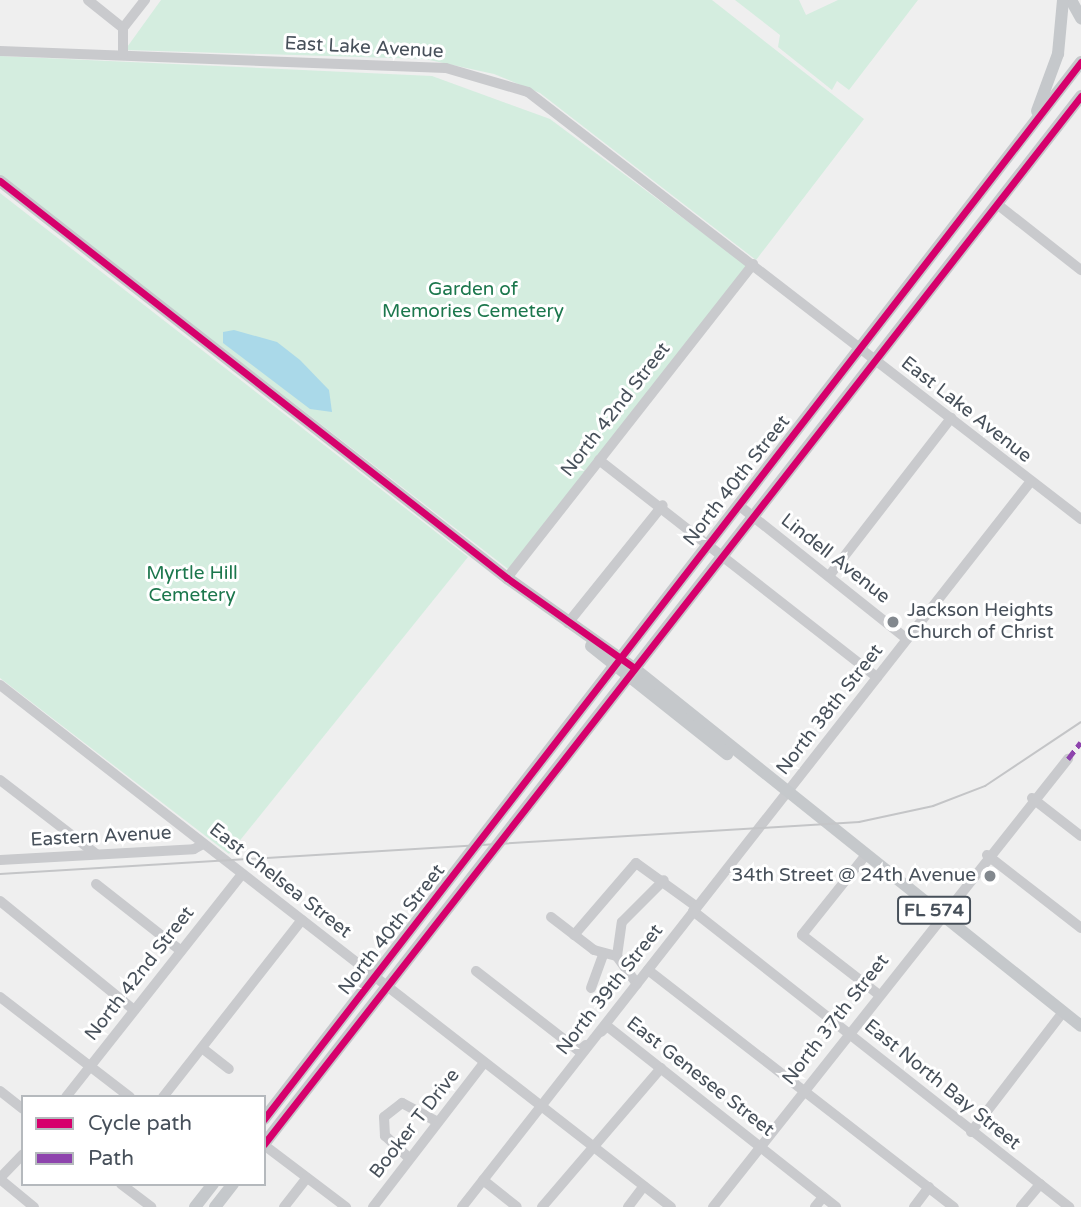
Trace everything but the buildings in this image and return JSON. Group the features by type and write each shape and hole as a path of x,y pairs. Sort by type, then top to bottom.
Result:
{"main road":[{"path":"1028,130 1058,54 1063,0"},
{"path":"1071,0 1081,18"},
{"name":"North 40th Street","path":"266,1116 802,429 1081,62"},
{"name":"North 40th Street","path":"266,1141 1081,96"},
{"name":"FL 574","path":"0,181 1063,1012 1079,1021"},
{"path":"195,1207 211,1186"},
{"path":"215,1207 231,1186"}],"street":[{"path":"88,0 123,28"},
{"path":"123,54 123,28 145,0"},
{"name":"East Lake Avenue","path":"0,51 446,68 528,92 1081,519"},
{"path":"997,204 1081,270"},
{"path":"940,250 953,261"},
{"name":"North 42nd Street","path":"507,578 753,264"},
{"path":"829,576 951,418"},
{"path":"802,429 814,439"},
{"path":"599,460 663,505 722,558 877,677"},
{"name":"North 38th Street","path":"786,795 1031,481"},
{"path":"568,623 663,505"},
{"name":"Lindell Avenue","path":"741,507 907,639"},
{"name":"East Chelsea Street","path":"0,685 671,1207"},
{"name":"North 37th Street","path":"713,1207 1032,798 1068,759"},
{"path":"538,769 549,779"},
{"path":"0,780 96,854"},
{"name":"North 39th Street","path":"461,1207 786,795"},
{"path":"1032,798 1081,836"},
{"name":"Eastern Avenue","path":"0,860 203,844"},
{"path":"987,855 1081,928"},
{"path":"865,856 802,935 878,994"},
{"name":"East North Bay Street","path":"574,935 626,867 641,863 971,1132 1069,1207"},
{"name":"North 42nd Street","path":"68,1095 242,874"},
{"path":"452,879 464,889"},
{"path":"637,984 617,956 622,922 664,880"},
{"path":"96,884 181,951"},
{"path":"0,901 134,1010"},
{"path":"551,917 603,955 617,956"},
{"path":"165,1095 302,920"},
{"path":"591,988 603,955"},
{"path":"648,970 954,1207"},
{"name":"East Genesee Street","path":"476,971 579,1051 607,1027 836,1207"},
{"path":"0,997 127,1095"},
{"path":"971,1132 1063,1012"},
{"path":"202,1048 229,1069"},
{"path":"311,1059 323,1068"},
{"name":"Booker T Drive","path":"373,1207 484,1063"},
{"path":"542,1207 592,1146 604,1140 661,1068"},
{"path":"0,1091 21,1107"},
{"path":"409,1157 385,1136 384,1117 402,1103 437,1122"},
{"path":"275,1105 287,1115"},
{"path":"266,1146 346,1207"},
{"path":"21,1156 0,1179 34,1207"},
{"path":"284,1207 307,1178"},
{"path":"482,1180 517,1207"},
{"path":"1021,1207 1040,1184"},
{"path":"124,1186 151,1207"},
{"path":"628,1207 644,1186"},
{"path":"914,1207 929,1187"},
{"path":"815,1207 823,1197"}],"green space":[{"path":"161,0 712,0 864,119 756,260 540,93 494,74 425,59 125,50"},
{"path":"735,0 799,0 806,15 838,0 918,0 849,90 837,81 832,90 778,47 780,35"},
{"name":"Garden of Memories Cemetery","path":"0,56 432,76 550,119 750,268 512,572 0,176"},
{"name":"Myrtle Hill Cemetery","path":"0,193 468,557 229,854 0,678"}],"water":[{"path":"234,330 277,342 300,360 329,390 332,412 310,409 223,343 223,332"}],"railway":[{"path":"0,874 859,822 933,806 985,786 1081,722"}],"marked path":[{"path":"1068,759 1081,742"}],"cycle path":[{"path":"266,1116 1081,62"},
{"path":"266,1141 1081,96"},
{"path":"0,181 507,578 633,667"}],"place":[{"name":"Jackson Heights Church of Christ","path":"893,622"},
{"name":"34th Street @ 24th Avenue","path":"990,876"}]}
